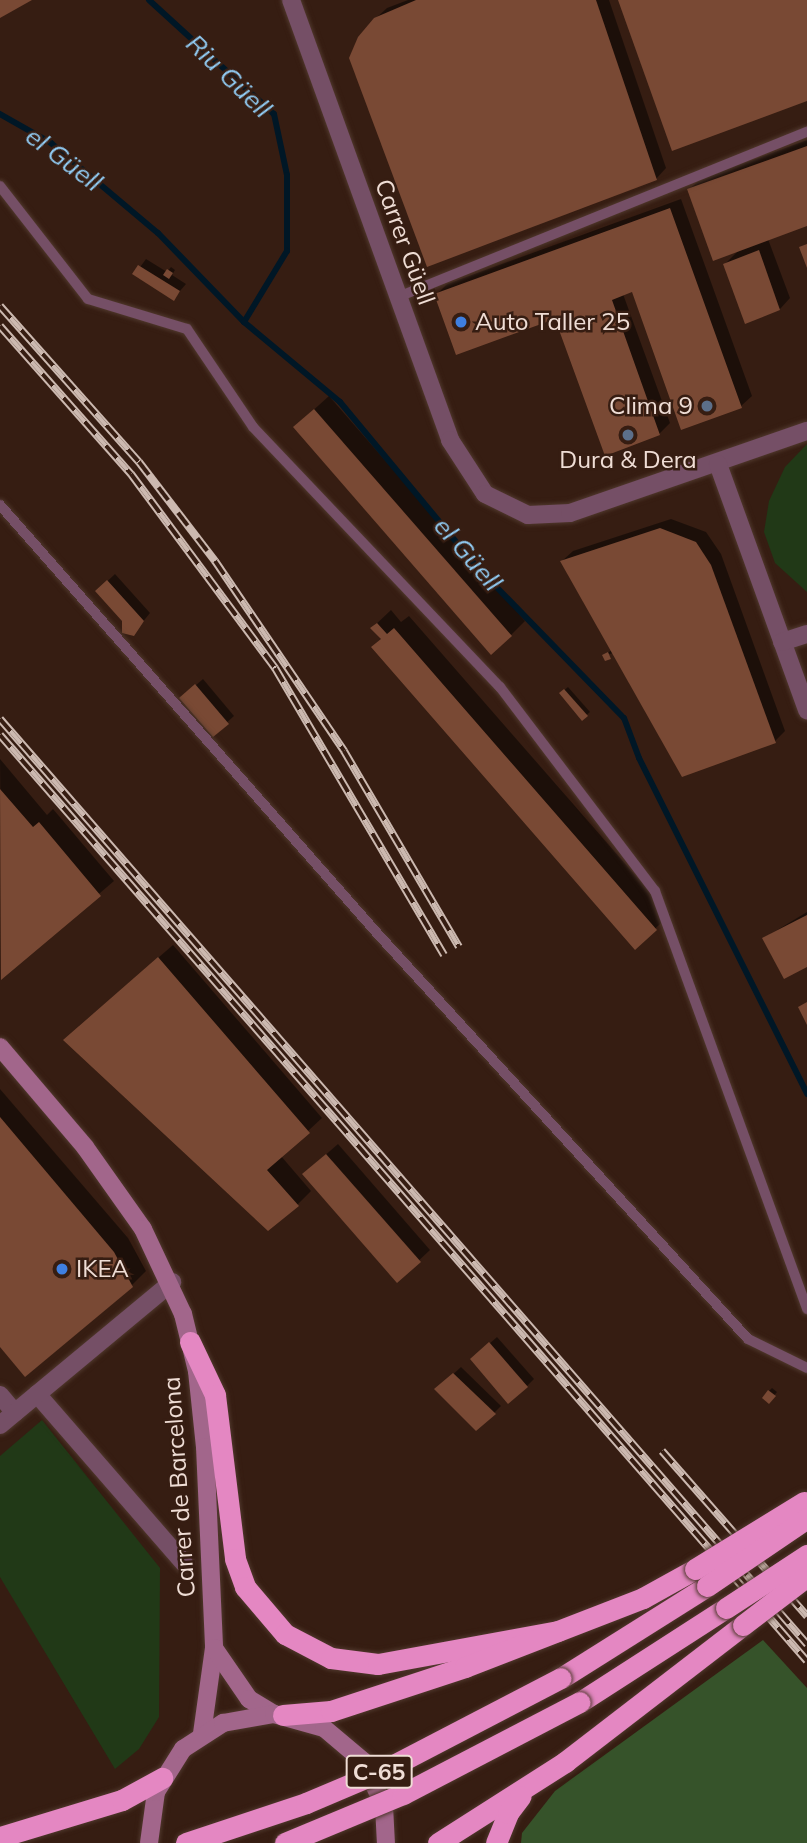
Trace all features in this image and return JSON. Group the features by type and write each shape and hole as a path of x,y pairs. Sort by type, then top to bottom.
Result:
{"highway":[{"path":"190,1342 215,1395 235,1559 245,1587 285,1634 331,1658 378,1664 558,1631"},
{"name":"C-65","path":"186,1843 306,1804 384,1770 561,1678 701,1577 806,1507"},
{"name":"C-65","path":"285,1843 403,1794 580,1702 807,1555"},
{"path":"438,1843 530,1785 807,1576"},
{"path":"278,1714 331,1711 701,1577"},
{"path":"0,1837 122,1800 162,1779"},
{"path":"496,1843 508,1813 530,1785"}],"main road":[{"name":"Carrer de Barcelona","path":"0,1047 85,1147 143,1228 172,1282 190,1342 205,1447 214,1648 202,1733"},
{"path":"214,1648 249,1699 278,1714 324,1728 363,1761 380,1792 387,1843"},
{"path":"149,1843 150,1812 162,1779 176,1757 202,1733 242,1717 278,1714"}],"street":[{"name":"Carrer Güell","path":"291,0 450,440 485,494 508,508 547,517 570,513 718,464"},
{"path":"807,431 718,464 807,710"},
{"path":"782,642 807,634"},
{"path":"0,1425 172,1282"},
{"path":"37,1394 184,1563"},
{"path":"0,1395 15,1413"}],"lane":[{"path":"398,297 807,132"},
{"path":"0,186 88,299 187,330 253,427 500,687 655,891 807,1309"},
{"path":"0,505 376,932 748,1339 807,1368"}],"green space":[{"path":"807,444 807,592 775,563 764,532 769,501 785,467"},
{"path":"42,1420 160,1568 159,1717 139,1749 115,1769 0,1577 0,1456"},
{"path":"763,1640 807,1688 807,1843 521,1843 522,1833 555,1791"}],"building":[{"path":"0,0 32,0 0,18"},
{"path":"416,0 596,0 657,180 427,267 349,58 358,37 374,18"},
{"path":"618,0 807,0 807,101 672,151"},
{"path":"807,146 807,226 713,261 687,189"},
{"path":"670,208 742,408 681,430 632,292 612,300 660,435 605,456 555,319 456,355 434,294"},
{"path":"807,244 807,268 799,247"},
{"path":"759,250 780,310 745,324 723,264"},
{"path":"138,265 180,291 174,301 132,274"},
{"path":"167,269 173,273 169,279 163,275"},
{"path":"314,409 512,636 491,655 293,427"},
{"path":"660,528 696,542 711,565 776,743 682,777 560,561"},
{"path":"107,580 144,621 134,636 122,633 122,621 95,591"},
{"path":"377,623 387,634 394,628 657,930 635,950 371,647 381,639 370,628"},
{"path":"608,652 611,659 605,661 602,655"},
{"path":"195,684 229,724 213,737 179,698"},
{"path":"564,689 588,716 582,721 559,693"},
{"path":"0,789 33,827 39,822 101,896 1,980"},
{"path":"807,915 807,967 784,979 762,938"},
{"path":"158,957 310,1133 267,1170 299,1206 268,1231 63,1040"},
{"path":"807,1002 807,1025 798,1007"},
{"name":"IKEA","path":"0,1117 114,1252 133,1287 25,1377 0,1347"},
{"path":"326,1154 421,1262 397,1283 302,1174"},
{"path":"489,1342 528,1387 508,1404 470,1359"},
{"path":"453,1373 496,1414 476,1431 434,1389"},
{"path":"768,1390 776,1396 769,1404 762,1398"}],"waterway":[{"name":"Riu Güell","path":"149,0 274,114 287,175 287,251 244,322"},
{"name":"el Güell","path":"0,114 51,143 158,233 244,322 340,402 476,566 624,718 639,758 807,1094"}],"railway":[{"path":"0,306 139,462 215,561 344,751 459,947"},
{"path":"0,326 131,474 275,668 444,955"},
{"path":"0,719 807,1644"},
{"path":"0,735 807,1661"},
{"path":"662,1451 807,1616"}],"place":[{"name":"Auto Taller 25","path":"461,322"},
{"name":"Clima 9","path":"707,406"},
{"name":"Dura & Dera","path":"628,435"},
{"name":"IKEA","path":"62,1269"}]}
